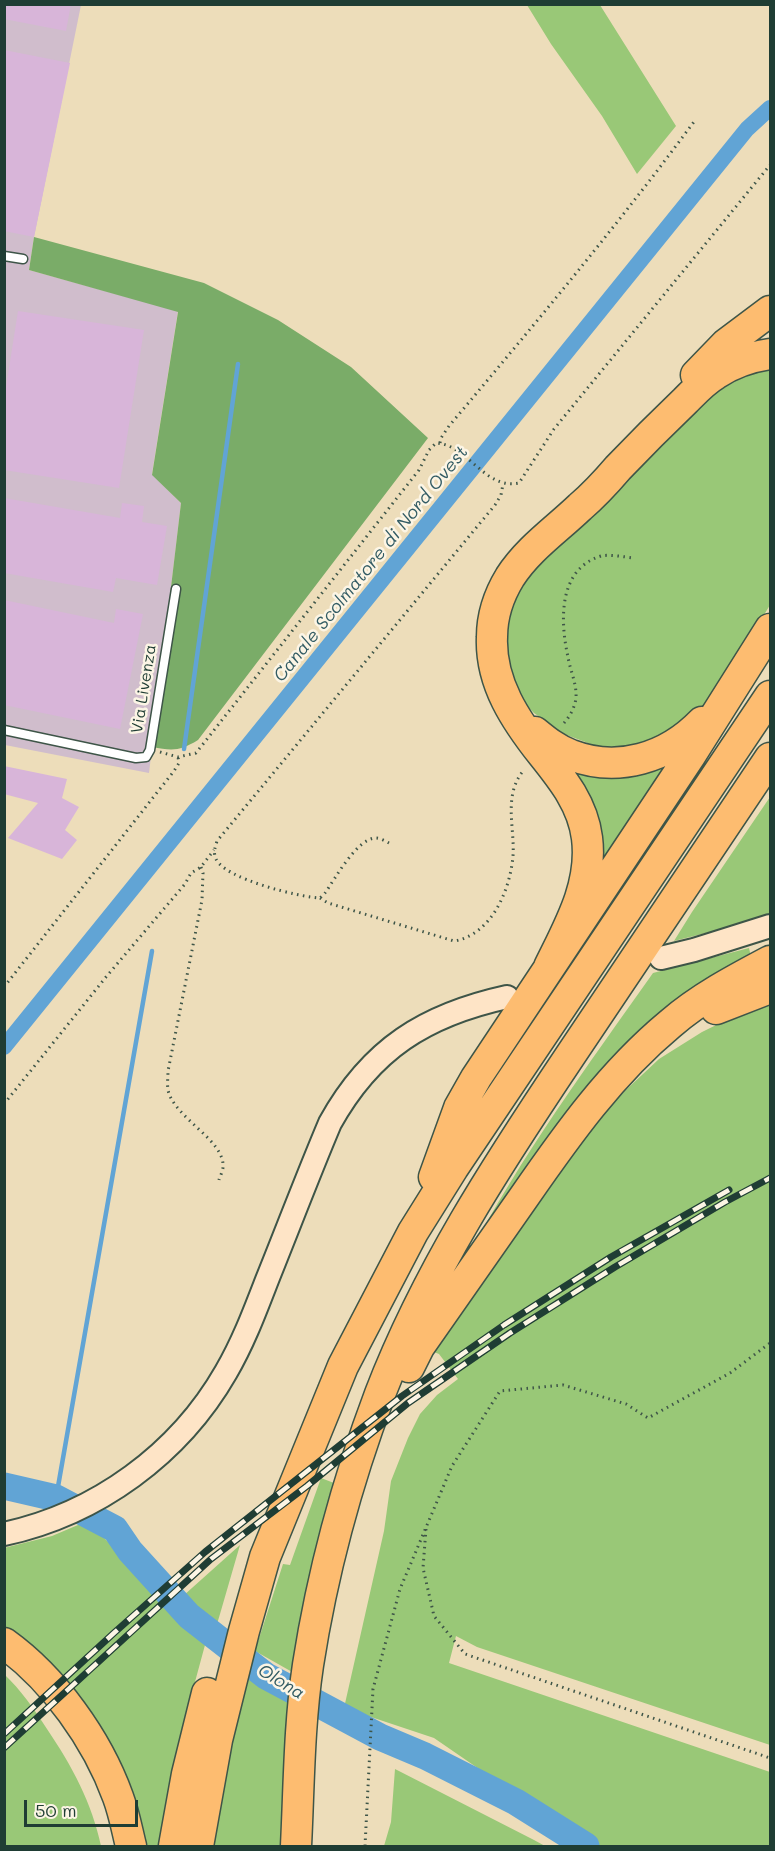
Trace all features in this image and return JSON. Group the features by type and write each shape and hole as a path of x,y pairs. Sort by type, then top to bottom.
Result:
{"highway":[{"path":"651,433 707,362 726,344 771,311"},
{"path":"549,967 580,898 586,870 587,838 575,799 513,712 495,671 491,644 494,619 506,585 524,558 581,507 651,433 712,376 736,363 771,354"},
{"path":"513,712 553,746 569,754 601,762 620,763 644,758 663,752 692,732 704,720 764,639"},
{"path":"413,1232 459,1108 469,1090 690,756 764,639"},
{"path":"174,1846 187,1774 223,1672 236,1625 242,1589 265,1557 343,1366 413,1232 482,1125 771,696"},
{"path":"296,1846 302,1718 308,1664 334,1541 379,1396 402,1341 456,1233 539,1102 771,758"},
{"path":"355,1470 426,1337 580,1117 624,1067 671,1023 697,1004 771,961"},
{"path":"651,1041 683,1023 771,988"},
{"path":"4,1643 31,1664 56,1690 82,1728 97,1752 113,1786 131,1846"},
{"path":"198,1846 217,1740 223,1672"}],"main road":[{"path":"694,950 771,926"},
{"path":"661,958 771,936"},
{"path":"4,1534 49,1522 95,1499 142,1470 174,1441 204,1405 226,1372 248,1329 330,1123 343,1100 384,1053 414,1031 469,1006 507,997"}],"lane":[{"path":"4,256 23,259"},
{"name":"Via Livenza","path":"4,730 136,758 146,757 150,750 176,589"}],"path":[{"path":"440,443 449,426 558,297 696,119"},
{"path":"150,750 178,757 196,753 419,470 429,450 436,443 453,447 494,480 503,484 519,483 554,429 771,165"},
{"path":"4,1104 192,873 201,867 217,842 495,505 501,495 503,484"},
{"path":"564,723 576,700 563,630 563,609 568,587 575,573 587,563 603,556 634,558"},
{"path":"4,987 174,771 179,763 178,757"},
{"path":"214,850 217,861 224,868 245,879 308,898 320,898 328,903 454,941 464,939 478,933 494,913 505,892 513,856 511,803 518,778 523,771"},
{"path":"320,898 326,893 358,847 367,839 378,837 389,843"},
{"path":"201,867 202,900 168,1071 167,1089 181,1113 214,1145 222,1158 224,1166 219,1180"},
{"path":"365,1846 373,1689 400,1589 452,1466 500,1391 563,1384 626,1404 648,1418 730,1373 771,1343"},
{"path":"427,1525 423,1568 435,1616 465,1654 771,1758"}],"shaded area":[{"path":"4,5 81,5 29,270 178,311 152,474 181,503 149,773 5,745"}],"green space":[{"path":"527,5 600,5 676,126 637,174 602,116 551,44"},
{"path":"34,237 204,283 278,320 351,367 428,438 198,740 181,748 152,747 181,503 152,475 178,312 29,270"},
{"path":"770,366 770,605 726,677 707,702 682,724 640,745 617,748 596,746 564,734 534,713 520,699 511,680 504,646 510,606 529,570 717,387"},
{"path":"682,750 599,873 561,757"},
{"path":"770,797 770,917 674,941 692,912"},
{"path":"749,948 751,957 715,977 468,1257 532,1147 653,973"},
{"path":"770,1001 770,1745 477,1647 456,1636 449,1663 770,1772 770,1846 600,1846 495,1780 434,1738 344,1708 384,1531 391,1481 420,1414 437,1395 458,1379 439,1354 426,1349 612,1103 659,1059 702,1032 761,1003"},
{"path":"321,1478 334,1483 323,1525 294,1673 255,1651 283,1564 290,1565"},
{"path":"85,1522 108,1541 164,1604 205,1645 186,1715 162,1846 137,1846 134,1830 5,1634 4,1548 52,1536"},
{"path":"240,1545 220,1614 217,1624 183,1596"},
{"path":"4,1674 32,1707 73,1771 87,1800 101,1846 5,1846"},
{"path":"248,1674 290,1701 281,1846 212,1846 231,1741"},
{"path":"395,1769 545,1846 384,1846 391,1822"}],"building":[{"path":"4,4 71,4 66,31 4,19"},
{"path":"4,50 70,63 34,237 4,231"},
{"path":"18,311 144,330 119,488 4,470 4,400"},
{"path":"4,498 120,518 122,503 144,506 142,522 167,526 157,585 116,578 113,592 4,573"},
{"path":"4,600 114,623 116,609 143,614 120,729 4,705"},
{"path":"4,766 67,779 62,798 79,807 65,830 77,840 62,859 8,838 38,803 4,794"}],"waterway":[{"name":"Canale Scolmatore di Nord Ovest","path":"4,1047 747,129 770,108"},
{"path":"184,749 238,364"},
{"path":"56,1498 152,951"},
{"name":"Olona","path":"4,1486 56,1498 115,1529 130,1551 189,1616 266,1676 380,1737 425,1756 516,1802 586,1846"}],"railway":[{"path":"4,1748 211,1559 307,1486 408,1403 510,1333 615,1267 770,1178"},
{"path":"4,1734 205,1552 402,1396 504,1325 611,1257 729,1190"}]}
